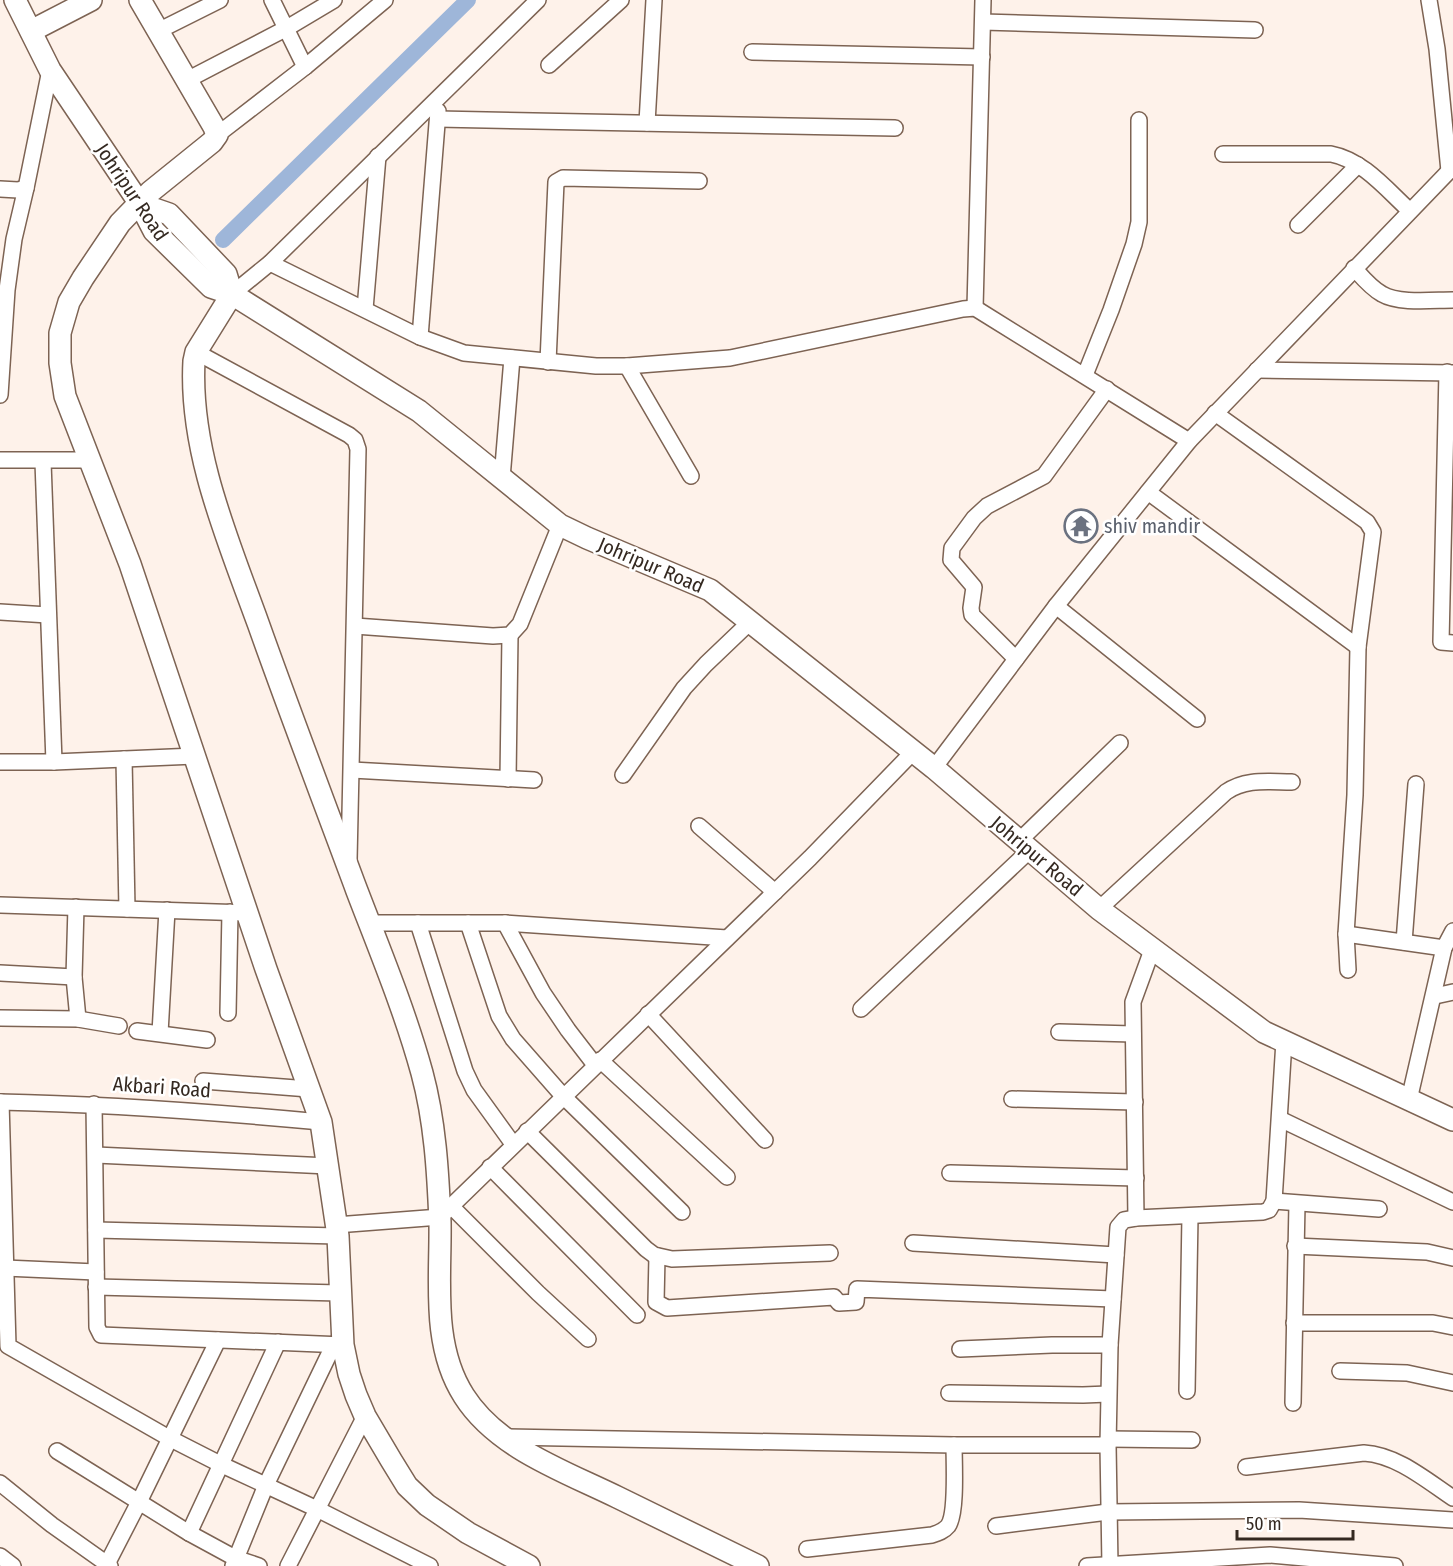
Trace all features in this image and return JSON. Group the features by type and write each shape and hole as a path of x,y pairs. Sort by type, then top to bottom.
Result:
{"street":[{"name":"Johripur Road","path":"15,0 50,70 140,204 154,231 218,280"},
{"path":"31,31 91,0"},
{"path":"140,0 217,135"},
{"path":"158,32 220,0"},
{"path":"272,0 305,67"},
{"path":"187,80 287,28 334,0"},
{"path":"385,0 305,67 217,135 212,142 160,183 120,223 69,302 60,333 60,363 65,396 130,564 195,756 238,913 321,1122 337,1230 340,1293 338,1345 365,1416 407,1485 427,1505 468,1533 529,1566"},
{"path":"538,0 270,263 232,294 196,352 194,370 198,423 211,487 229,544 396,994 422,1074 446,1212 442,1335 450,1371 465,1398 502,1437 538,1459 758,1566"},
{"path":"549,65 621,0"},
{"path":"647,123 654,0"},
{"path":"975,308 983,0"},
{"path":"934,768 1056,606 1189,441 1451,169 1429,0"},
{"path":"983,22 1255,30"},
{"path":"752,52 982,57"},
{"path":"0,396 7,240 26,188 50,70"},
{"path":"420,336 440,96"},
{"path":"438,119 895,128"},
{"path":"1085,375 1111,310 1134,244 1139,222 1139,120"},
{"path":"1223,154 1332,154 1344,156 1358,165 1410,211"},
{"path":"365,309 378,156"},
{"path":"1298,225 1358,165"},
{"path":"548,362 556,182 563,178 699,181"},
{"path":"0,189 26,188"},
{"path":"140,204 169,214 218,280 232,294"},
{"path":"270,263 420,336 464,353 548,362 627,366 730,357 975,308 1189,441"},
{"path":"1354,268 1384,296 1409,300 1453,300"},
{"name":"Johripur Road","path":"232,294 419,411 560,525 710,590 934,768 1099,909 1264,1032 1453,1120"},
{"path":"196,352 350,435 355,440 359,458 349,869"},
{"path":"502,478 512,358"},
{"path":"627,366 691,476"},
{"path":"1257,370 1450,372 1441,642 1453,644"},
{"path":"1016,659 972,615 975,587 951,560 952,548 974,518 987,506 1044,476 1107,389"},
{"path":"1215,413 1371,526 1374,537 1358,647 1355,795 1346,934 1348,970"},
{"path":"0,460 43,462 90,460"},
{"path":"43,462 54,762"},
{"path":"1148,492 1358,647"},
{"path":"508,779 510,635 520,624 560,525"},
{"path":"1056,606 1197,719"},
{"path":"0,612 48,615"},
{"path":"623,775 684,688 750,622"},
{"path":"355,626 493,636 510,635"},
{"path":"861,1009 1024,845 1120,743"},
{"path":"96,1230 337,1230 359,1223 413,1220 446,1212 513,1144 775,892 913,752"},
{"path":"0,762 195,756"},
{"path":"124,759 127,909"},
{"path":"351,770 534,780"},
{"path":"1099,909 1236,785 1253,782 1292,782"},
{"path":"1404,942 1416,784"},
{"path":"699,826 775,892"},
{"path":"0,905 238,913"},
{"path":"76,908 74,977 78,1019"},
{"path":"160,1033 167,910"},
{"path":"228,1013 238,913"},
{"path":"369,923 505,923 727,938"},
{"path":"418,923 465,1071 474,1090 513,1144"},
{"path":"468,923 499,1016 513,1039 563,1096 682,1212"},
{"path":"505,923 543,993 568,1030 598,1062 727,1177"},
{"path":"1409,1100 1435,996 1444,948 1453,931"},
{"path":"1346,934 1444,948"},
{"path":"1136,1218 1133,1002 1152,950"},
{"path":"0,974 74,977"},
{"path":"1435,996 1453,992"},
{"path":"648,1014 765,1140"},
{"path":"0,1018 78,1019 119,1026"},
{"path":"136,1031 207,1040"},
{"path":"1059,1032 1133,1034"},
{"path":"1110,1565 1108,1394 1117,1231 1120,1222 1136,1218 1269,1210 1274,1202 1284,1041"},
{"path":"203,1081 309,1089"},
{"path":"1012,1098 1135,1102"},
{"path":"1,1102 5,1268 4,1346 169,1438 430,1566"},
{"name":"Akbari Road","path":"1,1102 170,1108 321,1122"},
{"path":"94,1104 97,1328 101,1335 338,1345"},
{"path":"1280,1119 1453,1202"},
{"path":"527,1131 645,1249 657,1256 672,1259 830,1253"},
{"path":"96,1155 328,1166"},
{"path":"490,1167 637,1315"},
{"path":"950,1173 1136,1178"},
{"path":"1274,1202 1379,1209"},
{"path":"1293,1403 1297,1204"},
{"path":"446,1212 588,1338"},
{"path":"1186,1391 1190,1216"},
{"path":"913,1244 1116,1255"},
{"path":"1295,1246 1426,1252 1453,1258"},
{"path":"657,1256 656,1302 667,1308 834,1297 839,1303 856,1302 857,1289 1113,1299"},
{"path":"5,1268 96,1279 340,1293"},
{"path":"1294,1323 1433,1323 1453,1327"},
{"path":"0,1483 52,1525 108,1565 218,1340"},
{"path":"189,1533 278,1342"},
{"path":"234,1562 266,1485 338,1345"},
{"path":"960,1349 1110,1345"},
{"path":"1340,1371 1407,1373 1453,1383"},
{"path":"949,1393 1108,1394"},
{"path":"288,1566 365,1416"},
{"path":"502,1437 954,1445 1192,1440"},
{"path":"807,1549 932,1535 942,1531 950,1524 953,1513 954,1445"},
{"path":"57,1451 234,1562 259,1566"},
{"path":"1246,1467 1364,1453 1377,1454 1392,1459 1453,1498"},
{"path":"996,1526 1108,1512 1299,1510 1453,1520"},
{"path":"0,1556 13,1566"},
{"path":"1087,1566 1269,1561 1395,1566"}],"waterway":[{"path":"223,240 468,0"}],"place":[{"name":"shiv mandir","path":"1081,526"}]}
